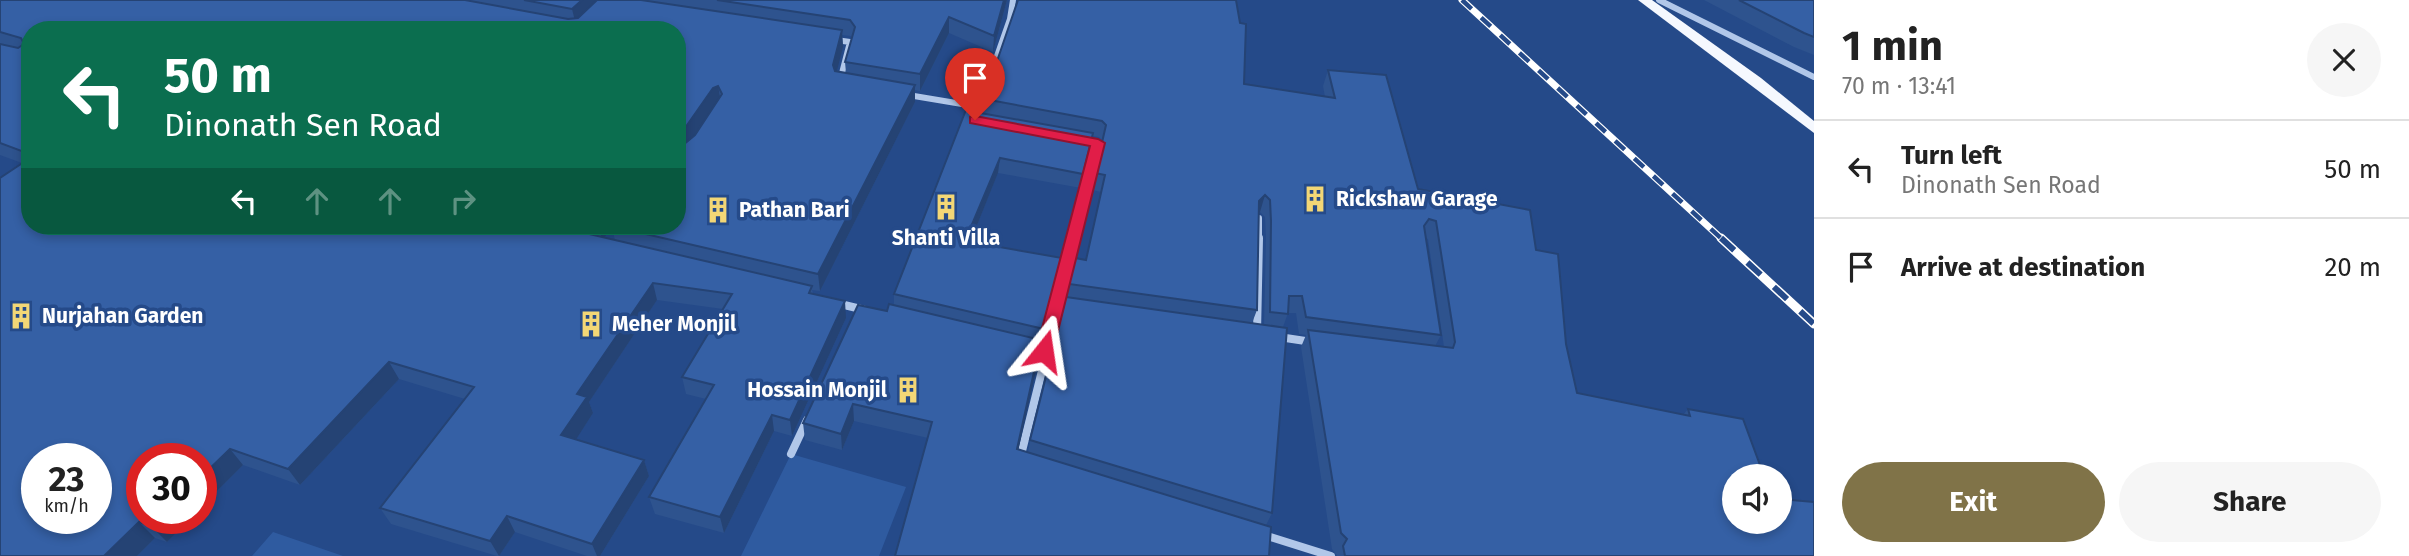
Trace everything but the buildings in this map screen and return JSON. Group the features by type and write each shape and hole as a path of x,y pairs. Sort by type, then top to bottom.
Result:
{"main road":[{"path":"1644,0 1756,82 1814,129"}],"street":[{"path":"988,123 975,120 1010,19 1013,0"},
{"path":"1659,0 1814,77"},
{"path":"824,38 850,43 839,83 852,85"},
{"path":"903,94 980,107"},
{"path":"1032,465 1020,461 1044,351 1098,143 1070,138"},
{"path":"1257,334 1259,218"},
{"path":"832,302 872,311"},
{"path":"1056,306 1070,308"},
{"path":"853,320 859,308"},
{"path":"1244,332 1322,343"},
{"path":"1031,348 1044,351"},
{"path":"791,454 814,406"},
{"path":"1254,532 1331,556"}],"shaded area":[{"path":"791,454 906,487 879,556 741,556"},
{"path":"273,532 343,556 252,556"}],"railway":[{"path":"1462,0 1723,240"},
{"path":"1721,238 1814,324"}],"place":[{"name":"Rickshaw Garage","path":"1315,199"},
{"name":"Shanti Villa","path":"946,207"},
{"name":"Pathan Bari","path":"718,210"},
{"name":"Nurjahan Garden","path":"21,316"},
{"name":"Meher Monjil","path":"591,324"},
{"name":"Hossain Monjil","path":"908,390"}],"route":[{"path":"975,120 1098,143 1044,351"}]}
